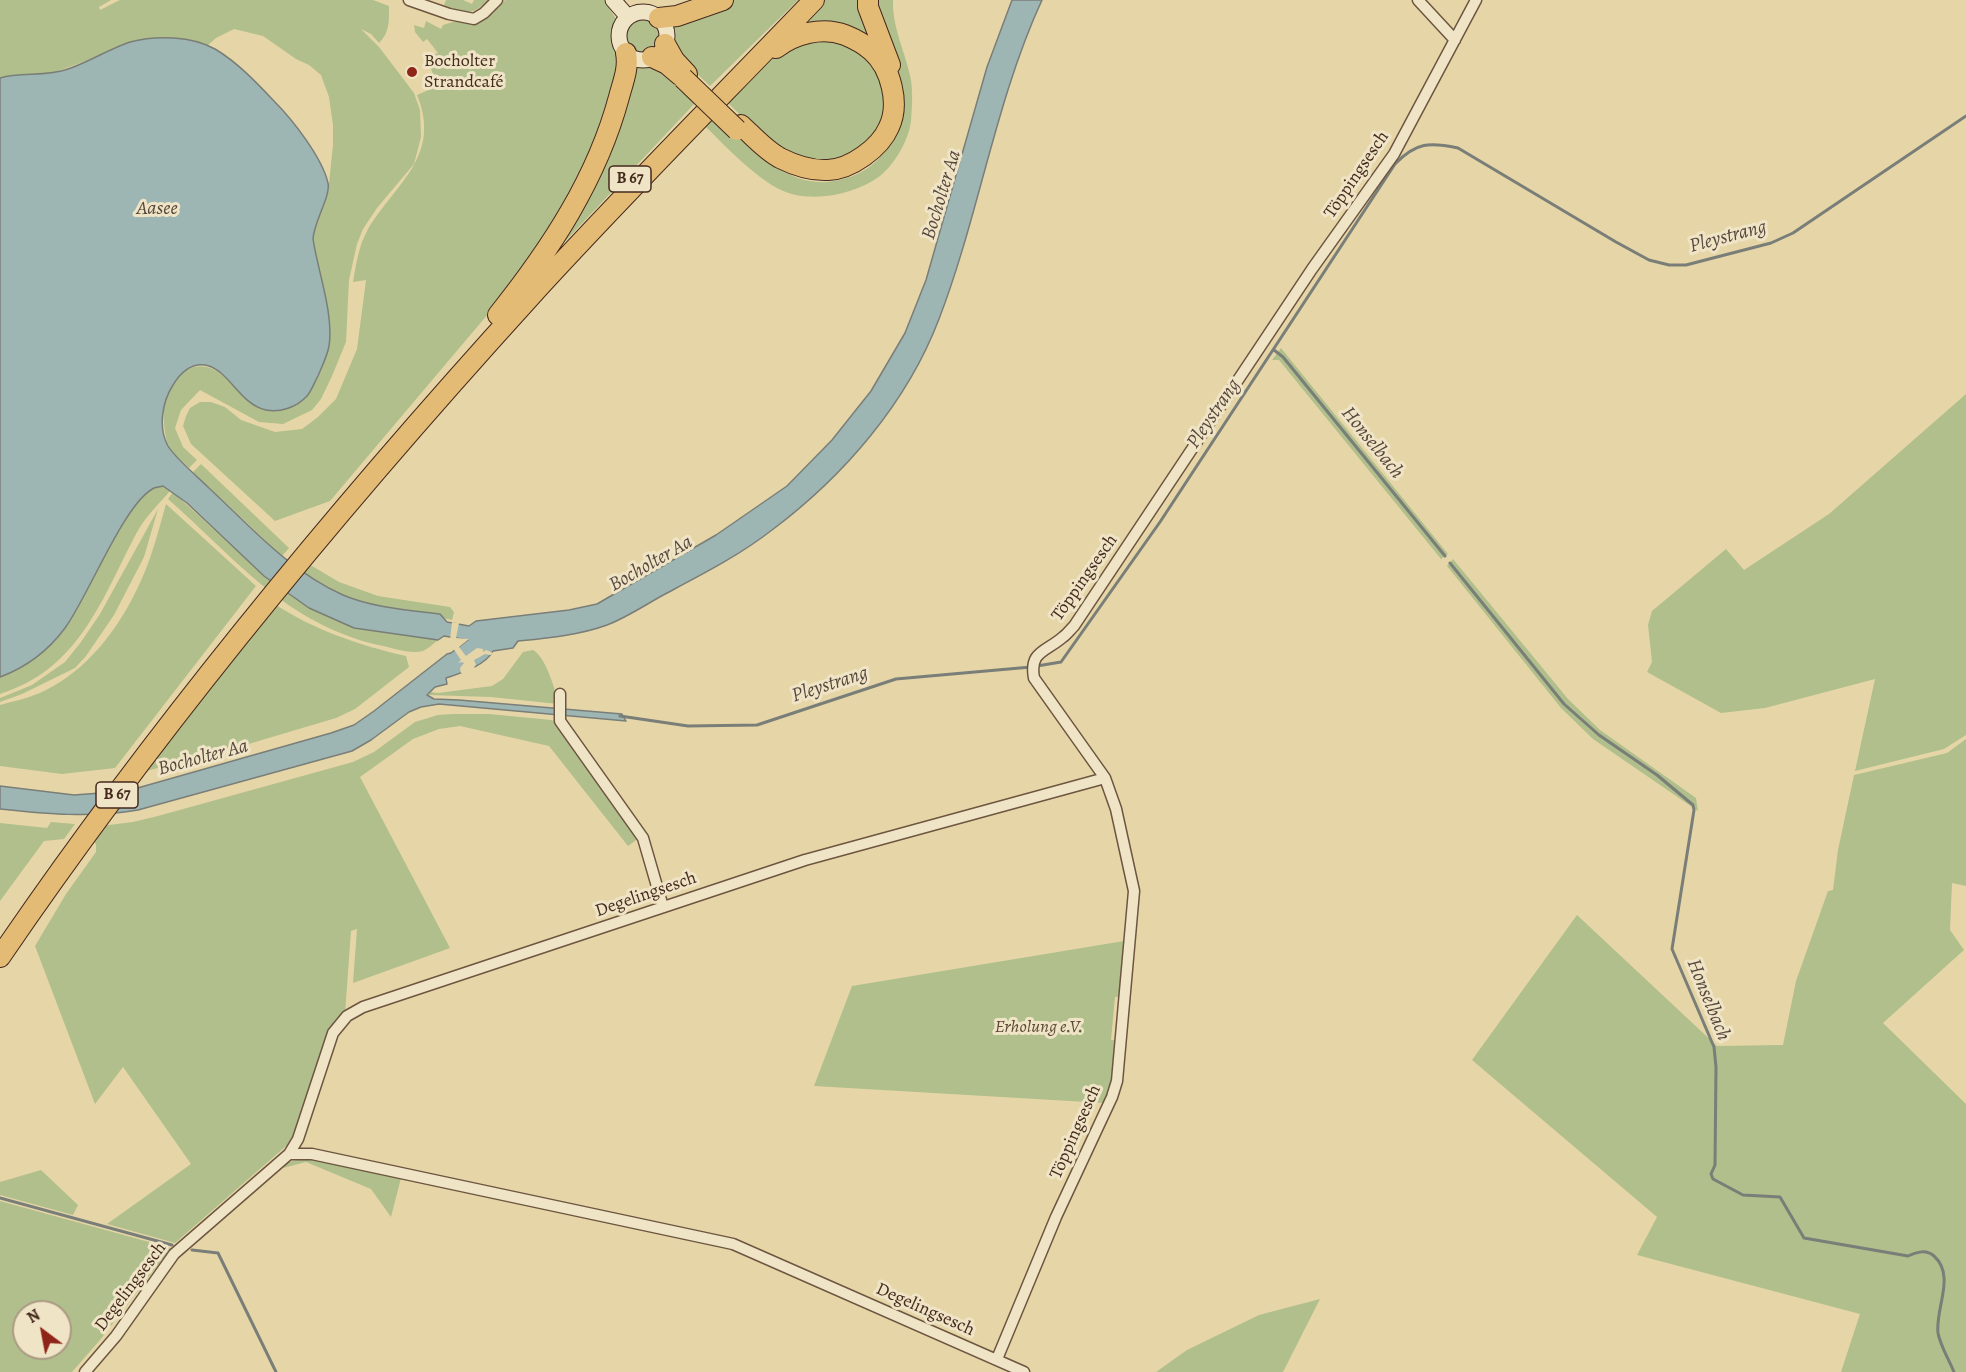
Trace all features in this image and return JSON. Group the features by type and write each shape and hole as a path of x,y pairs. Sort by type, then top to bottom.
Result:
{"highway":[{"path":"659,18 677,16 723,0"},
{"name":"B 67","path":"460,363 654,153 804,0"},
{"name":"B 67","path":"338,508 532,295 814,0"},
{"name":"B 67","path":"739,127 757,149 776,162 797,172 816,177 837,176 872,159 886,145 894,128 898,111 898,92 868,7 868,0"},
{"name":"B 67","path":"659,51 667,64 685,76 739,127 778,157 816,170 831,170 863,157 879,143 890,126 894,103 890,81 873,51 858,41 839,33 821,32 801,34 782,43 722,94"},
{"name":"B 67","path":"0,941 231,640 460,363 536,267 575,205 612,122 627,66 626,53"},
{"name":"B 67","path":"0,957 60,864"}],"main road":[{"path":"613,0 628,17"},
{"path":"640,12 653,14 659,18 666,30 659,51 638,59 626,53 621,46 620,30 628,17 640,12"}],"street":[{"path":"409,0 449,14 474,19 484,14 497,0"},
{"path":"1419,0 1455,40"},
{"name":"Töppingsesch","path":"998,1359 1056,1217 1112,1097 1116,1081 1134,891 1116,808 1105,778 1034,678 1032,667 1036,656 1063,638 1074,626 1305,279 1394,154 1476,0"},
{"path":"561,699 560,719 643,838 663,907"},
{"name":"Degelingsesch","path":"85,1372 116,1336 174,1254 289,1154 298,1139 333,1033 347,1016 363,1007 805,860 1105,778"},
{"name":"Degelingsesch","path":"289,1154 312,1154 733,1244 1024,1372"}],"green space":[{"path":"0,0 111,0 99,7 100,10 120,0 373,0 389,6 387,31 379,43 371,34 361,29 379,47 414,93 420,110 421,137 414,164 377,208 363,229 357,244 349,280 346,342 321,399 312,410 283,424 259,422 200,390 181,410 175,428 183,447 197,460 189,468 174,454 167,440 165,428 164,408 168,391 178,377 190,368 197,366 217,371 247,400 317,265 313,228 328,193 333,145 329,97 321,75 263,36 234,29 216,38 207,46 175,39 141,40 53,73 0,78"},
{"path":"446,0 463,0 472,4 474,0 489,0 477,9 463,12 444,5"},
{"path":"505,0 604,0 616,19 613,33 623,61 594,145 571,194 510,288 330,501 275,521 191,444 183,426 186,416 190,408 200,402 211,402 225,407 241,420 275,432 302,429 336,399 357,349 366,280 353,282 360,248 368,229 412,168 420,152 424,135 423,116 417,95 433,88 435,79 429,64 432,55 438,53 427,39 423,42 415,32 414,25 424,28 426,21 441,29 443,25 453,22 484,20"},
{"path":"734,0 798,0 710,86 674,52 669,22"},
{"path":"817,0 863,0 871,46 796,33"},
{"path":"871,0 893,0 897,30 912,85 911,121 904,144 880,176 856,189 829,196 814,197 787,193 766,181 747,166 703,124 711,115 772,164 798,178 827,182 843,179 867,169 879,158 894,137"},
{"path":"643,17 656,22 661,35 656,48 643,53 630,48 625,35 630,22"},
{"path":"832,37 870,55 888,88 879,134 860,154 816,166 774,148 726,101 766,62 788,45"},
{"path":"648,63 659,66 696,102 543,265 634,71 639,66"},
{"path":"1281,348 1448,554 1441,559 1279,360 1272,360"},
{"path":"1966,394 1966,735 1944,749 1855,771 1875,679 1765,708 1721,713 1647,672 1652,662 1648,625 1652,611 1726,549 1744,570 1829,514"},
{"path":"201,464 289,548 282,556 193,472"},
{"path":"163,486 170,491 140,528 98,607 69,650 50,668 27,683 0,694 0,677 28,663 44,651 65,628 131,512 154,488"},
{"path":"173,492 264,576 426,638 438,640 423,651 406,651 345,635 316,621 289,605 240,566 168,499"},
{"path":"166,504 256,586 115,768 62,774 0,766 0,705 33,696 59,683 87,661 111,634 143,577"},
{"path":"158,509 144,557 114,615 86,656 75,668 0,702 0,698 32,685 65,662 100,614"},
{"path":"1453,559 1568,699 1600,730 1696,798 1698,811 1593,739 1561,708 1447,566"},
{"path":"307,563 339,582 378,596 450,607 454,612 452,620 375,606 344,595 301,572"},
{"path":"273,603 337,636 406,656 409,667 355,709 336,718 235,748 142,772"},
{"path":"533,650 546,666 558,704 491,697 429,695 430,692 492,686 503,679 523,652"},
{"path":"489,714 551,720 559,723 639,838 628,846 549,746 460,726 439,729 413,739 360,777 450,948 353,983 357,929 351,931 345,1014 293,1140 175,1243 107,1224 191,1164 123,1067 95,1104 35,946 66,894 96,852 96,844 91,838 101,826 158,816 353,762 374,752 415,722 438,715"},
{"path":"1966,739 1966,886 1952,883 1950,930 1964,950 1883,1023 1966,1104 1966,1372 1841,1372 1860,1314 1637,1255 1657,1217 1472,1060 1577,915 1717,1046 1783,1045 1796,981 1828,891 1833,890 1838,850 1854,775 1947,753"},
{"path":"51,822 75,824 64,839 44,841 0,901 0,823 47,828"},
{"name":"Erholung e.V.","path":"1124,941 1121,997 1115,997 1111,1040 1116,1040 1111,1082 1104,1103 814,1086 852,986"},
{"path":"310,1157 401,1178 391,1217 371,1189 306,1162 283,1168 288,1162"},
{"path":"41,1170 78,1205 73,1215 0,1195 0,1182"},
{"path":"0,1201 171,1248 100,1340 72,1372 0,1372"},
{"path":"1320,1299 1283,1372 1156,1372 1187,1350 1259,1315"}],"water":[{"name":"Aasee","path":"1012,0 1042,0 999,118 953,280 926,350 910,380 870,436 848,462 799,509 760,539 721,564 607,625 575,634 518,641 513,648 493,651 479,665 446,678 447,684 435,687 427,695 434,699 622,714 626,721 439,704 409,712 352,751 138,810 86,815 0,809 0,786 74,795 127,791 354,725 468,640 444,636 438,640 354,628 309,608 264,576 187,503 163,486 154,488 131,512 65,628 44,651 28,663 0,677 0,78 60,71 130,42 162,38 185,39 215,49 231,60 253,79 289,117 313,150 328,183 327,195 313,239 329,320 330,334 326,358 307,396 293,406 277,411 266,410 249,402 223,375 209,366 192,366 180,376 166,399 162,423 165,439 171,451 181,462 256,533 305,574 343,595 367,603 440,614 447,622 469,626 476,621 569,610 597,604 716,535 787,486 832,440 871,391 905,333 926,280 987,67"}],"pier":[{"path":"452,622 459,623 456,638 469,639 459,647 466,656 477,648 483,649 483,652 486,650 493,653 485,654 474,660 476,669 466,674 461,673 460,668 464,663 458,663 461,660 453,648 462,641 450,640"}],"waterway":[{"name":"Pleystrang","path":"1037,666 1061,662 1160,522 1395,164 1410,151 1424,145 1458,148 1649,260 1669,265 1686,265 1771,243 1793,233 1966,116"},
{"name":"Honselbach","path":"1274,350 1283,357 1445,556"},
{"name":"Honselbach","path":"1450,563 1564,704 1599,735 1657,775 1693,805 1672,949 1714,1047 1716,1067 1715,1165 1711,1174 1713,1179 1743,1195 1780,1197 1804,1238 1908,1256 1918,1252 1934,1256 1940,1264 1944,1283 1938,1333 1954,1372"},
{"name":"Pleystrang","path":"620,716 688,726 757,725 896,679 1031,667"},
{"path":"0,1198 172,1245"},
{"path":"192,1250 218,1253 276,1372"}],"place":[{"name":"Bocholter Strandcafé","path":"412,72"}],"water label":[{"name":"Bocholter Aa","path":"942,195"},
{"name":"Bocholter Aa","path":"651,564"},
{"name":"Bocholter Aa","path":"203,758"}]}
